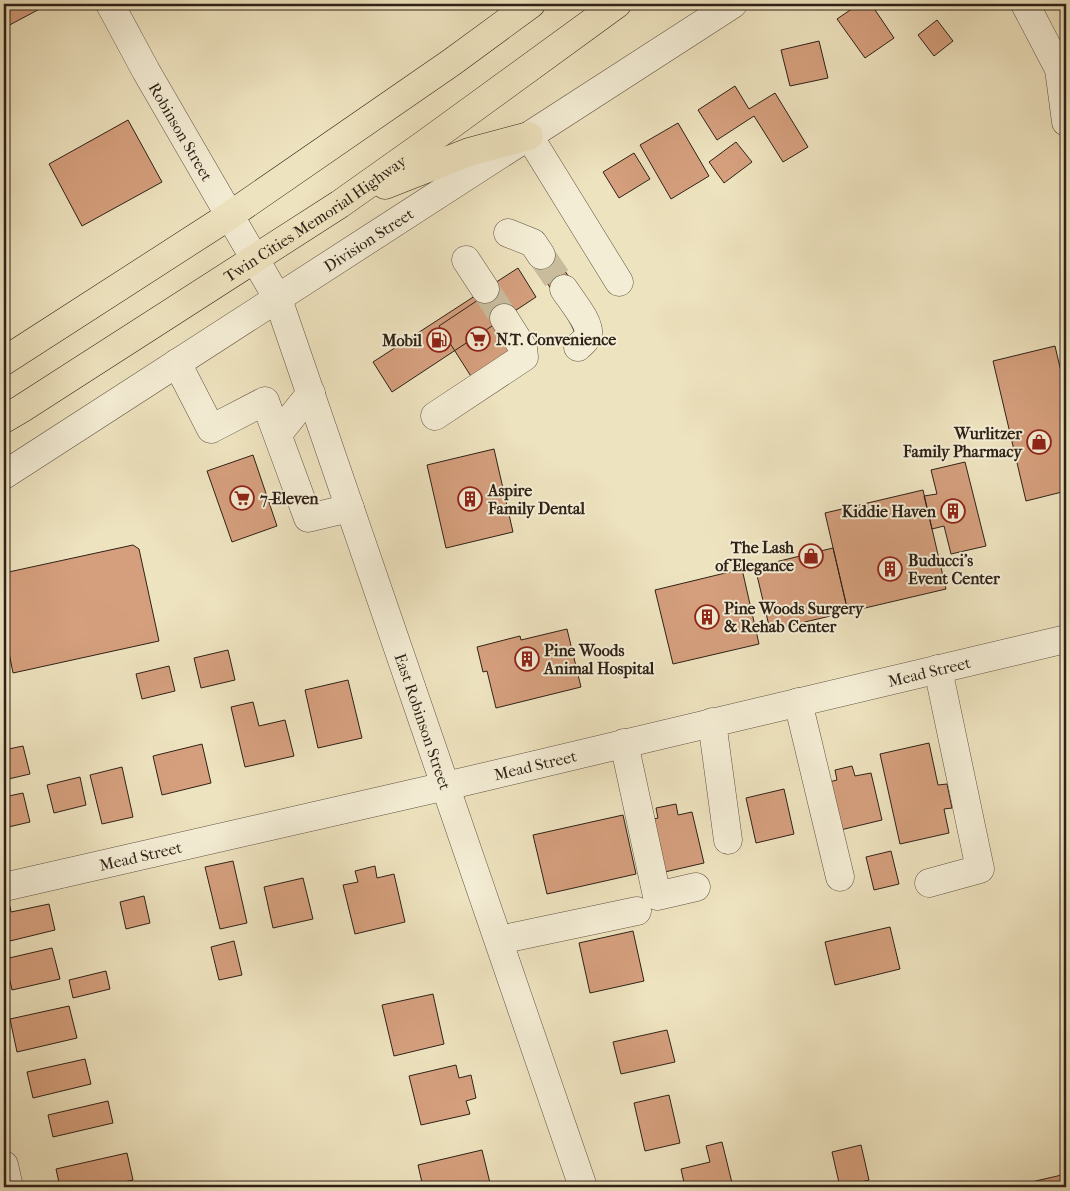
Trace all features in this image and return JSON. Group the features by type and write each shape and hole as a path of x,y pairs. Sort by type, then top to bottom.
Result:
{"main road":[{"path":"4,361 229,216 452,62 531,4"},
{"name":"Twin Cities Memorial Highway","path":"4,419 340,204 617,4"},
{"path":"340,204 469,152 529,136"}],"street":[{"name":"Robinson Street","path":"110,4 146,71 255,259"},
{"name":"Division Street","path":"4,475 733,4"},
{"path":"1025,4 1063,68 1066,122"},
{"path":"529,136 619,282"},
{"path":"508,233 533,243 540,255"},
{"name":"East Robinson Street","path":"255,259 278,299 583,1187"},
{"path":"466,260 485,289"},
{"path":"564,289 587,324 589,332 587,339 578,347"},
{"path":"435,416 524,357 523,348 504,318"},
{"path":"177,363 210,429 265,401 308,518 350,508"},
{"path":"278,434 311,393"},
{"name":"Mead Street","path":"4,887 446,786 1066,639"},
{"path":"930,883 980,869 938,669"},
{"path":"798,702 840,877"},
{"path":"712,722 728,840"},
{"path":"624,744 657,896 696,887"},
{"path":"499,940 637,911"},
{"path":"4,1165 9,1187"}],"building":[{"path":"4,4 46,4 47,5 4,28"},
{"path":"859,4 871,4 894,38 865,58 837,19"},
{"path":"937,20 953,41 934,56 918,35"},
{"path":"819,41 828,78 790,86 781,50"},
{"path":"735,86 749,109 775,93 808,147 783,162 754,116 717,140 698,110"},
{"path":"128,120 162,182 82,226 49,164"},
{"path":"678,123 709,176 671,199 640,145"},
{"path":"736,142 752,162 724,183 709,162"},
{"path":"634,153 650,179 619,198 603,172"},
{"path":"550,249 573,283 555,295 532,260"},
{"name":"Mobil","path":"518,268 536,297 392,392 373,362"},
{"name":"N.T. Convenience","path":"481,298 516,353 474,381 439,326"},
{"name":"Wurlitzer Family Pharmacy","path":"1055,346 1066,393 1066,491 1026,501 993,361"},
{"name":"Aspire Family Dental","path":"494,449 513,532 446,548 427,465"},
{"name":"7-Eleven","path":"253,455 277,526 232,542 207,471"},
{"name":"Kiddie Haven","path":"965,462 986,546 951,554 944,526 932,529 924,496 937,494 931,470"},
{"name":"Buducci's Event Center","path":"923,490 946,589 848,612 825,513"},
{"path":"133,545 139,549 159,641 13,673 4,627 4,573"},
{"path":"833,548 848,612 770,630 755,567"},
{"name":"Pine Woods Surgery & Rehab Center","path":"742,569 759,644 673,664 655,590"},
{"name":"Pine Woods Animal Hospital","path":"567,629 581,687 496,708 487,671 483,672 477,647 520,636 521,640"},
{"path":"228,650 235,680 201,688 194,658"},
{"path":"169,666 175,691 142,699 136,674"},
{"path":"348,680 362,738 318,748 305,690"},
{"path":"253,702 259,726 285,720 294,756 245,767 231,707"},
{"path":"929,743 938,785 947,784 952,808 944,809 949,833 900,844 880,754"},
{"path":"202,744 211,783 162,795 153,756"},
{"path":"23,746 30,774 4,780 4,750"},
{"path":"852,766 855,776 871,773 882,820 832,832 821,784 837,780 835,770"},
{"path":"122,767 133,817 102,824 90,775"},
{"path":"80,777 86,805 54,813 47,785"},
{"path":"784,789 794,834 756,843 746,798"},
{"path":"23,793 30,822 4,828 4,797"},
{"path":"676,804 678,815 692,812 704,863 656,874 644,821 658,818 656,808"},
{"path":"623,815 636,874 547,894 533,835"},
{"path":"891,851 899,884 874,890 866,857"},
{"path":"233,861 247,923 220,929 205,867"},
{"path":"375,866 377,878 394,874 405,922 355,934 343,885 358,882 355,871"},
{"path":"303,878 313,919 273,928 264,887"},
{"path":"144,896 150,923 126,929 120,902"},
{"path":"49,904 55,930 10,941 6,925 4,926 4,908 10,906 11,912"},
{"path":"890,927 900,969 835,985 825,942"},
{"path":"633,931 644,981 590,993 579,943"},
{"path":"234,941 242,975 219,980 211,947"},
{"path":"52,948 60,979 12,990 5,959"},
{"path":"106,971 110,989 73,998 69,980"},
{"path":"433,994 444,1044 394,1056 382,1005"},
{"path":"69,1006 77,1038 17,1052 10,1019"},
{"path":"667,1030 675,1062 621,1074 613,1042"},
{"path":"85,1059 91,1084 33,1098 27,1072"},
{"path":"456,1065 459,1078 471,1075 476,1098 466,1101 470,1114 421,1125 409,1076"},
{"path":"669,1095 680,1143 645,1151 634,1103"},
{"path":"108,1101 113,1123 53,1137 48,1115"},
{"path":"722,1142 733,1187 685,1187 681,1169 710,1162 706,1146"},
{"path":"861,1145 869,1180 840,1187 832,1152"},
{"path":"482,1150 491,1187 423,1187 418,1165"},
{"path":"127,1153 133,1180 102,1187 60,1187 56,1169"},
{"path":"1066,1174 1066,1187 1028,1187 1027,1183"}],"tunnel":[{"path":"541,255 564,289"},
{"path":"485,289 504,318"}],"place":[{"name":"N.T. Convenience","path":"478,339"},
{"name":"Mobil","path":"439,340"},
{"name":"Wurlitzer Family Pharmacy","path":"1039,442"},
{"name":"7-Eleven","path":"242,498"},
{"name":"Aspire Family Dental","path":"470,499"},
{"name":"Kiddie Haven","path":"953,511"},
{"name":"The Lash of Elegance","path":"811,556"},
{"name":"Buducci's Event Center","path":"890,569"},
{"name":"Pine Woods Surgery & Rehab Center","path":"707,617"},
{"name":"Pine Woods Animal Hospital","path":"527,659"}]}
